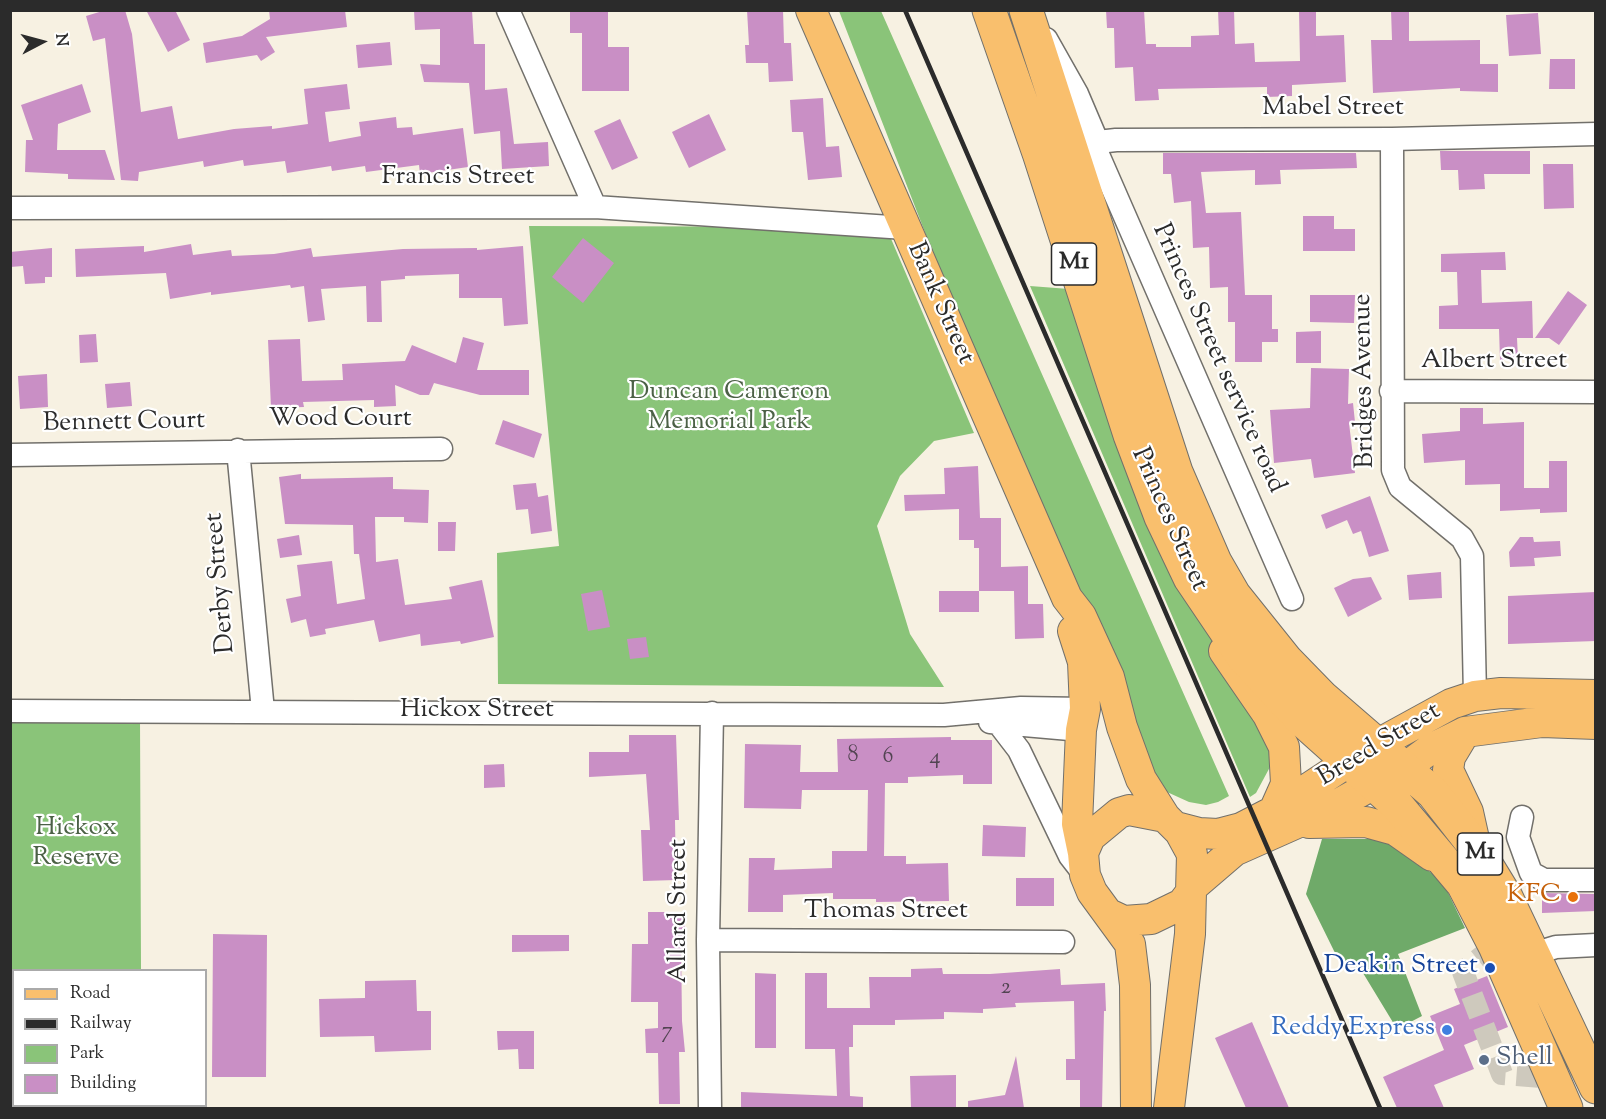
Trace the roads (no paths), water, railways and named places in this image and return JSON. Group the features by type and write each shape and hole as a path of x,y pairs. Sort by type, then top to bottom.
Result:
{"highway":[{"name":"Princes Street","path":"989,10 1039,153 1130,435 1161,517 1190,578 1244,658 1301,719 1413,821 1475,902 1568,1108"},
{"name":"Princes Street","path":"1027,10 1087,142 1176,472 1215,562 1234,595 1287,660 1322,697 1406,767 1433,793 1476,848 1506,897 1596,1087"},
{"path":"1039,153 1087,142"},
{"name":"Breed Street","path":"1348,762 1378,744"},
{"name":"Breed Street","path":"1374,784 1406,767"},
{"path":"1533,954 1522,964 1523,982 1564,1078 1568,1108"}],"main road":[{"name":"Bank Street","path":"811,10 1067,598 1081,616 1109,677 1122,727 1141,779 1171,822"},
{"path":"1190,578 1221,646 1268,716 1284,747 1286,784 1284,818 1366,822 1395,830 1449,868"},
{"name":"Bank Street","path":"1067,598 1071,623 1083,662 1083,719 1077,816 1084,864"},
{"name":"Breed Street","path":"1378,744 1451,704 1475,696 1501,693 1596,695"},
{"name":"Hickox Street","path":"1083,719 1120,714"},
{"name":"Breed Street","path":"1406,767 1429,750 1465,732 1542,722 1596,724"},
{"path":"1465,732 1450,757 1448,770 1468,812 1476,848"},
{"name":"Breed Street","path":"1192,889 1234,851 1284,818 1348,762"},
{"name":"Breed Street","path":"1171,822 1199,833 1218,834 1284,818 1374,784"},
{"path":"1136,1108 1130,944 1092,892 1084,864 1089,837 1119,813 1129,810 1171,822 1192,854 1192,889 1177,1053 1169,1108"},
{"path":"1109,914 1124,921 1151,919 1182,904 1192,889"}],"street":[{"path":"508,10 595,207"},
{"name":"Mabel Street","path":"1087,142 1596,134"},
{"name":"Bridges Avenue","path":"1392,139 1392,457 1396,479 1407,494 1462,538 1472,556 1475,696"},
{"name":"Princes Street service road","path":"1087,142 1292,599"},
{"name":"Francis Street","path":"10,208 595,207 905,228"},
{"name":"Albert Street","path":"1391,391 1596,392"},
{"name":"Wood Court","path":"238,450 441,449"},
{"name":"Bennett Court","path":"10,455 238,450"},
{"name":"Derby Street","path":"238,450 263,711"},
{"name":"Hickox Street","path":"10,711 1001,716 1059,706 1083,719"},
{"name":"Allard Street","path":"710,1108 708,940 712,713"},
{"path":"1001,716 1070,856 1084,864"},
{"path":"1522,817 1518,837 1531,873 1544,880 1596,880"},
{"name":"Thomas Street","path":"708,940 1063,942"},
{"path":"1533,954 1556,947 1596,945"},
{"path":"1177,1053 1178,1083 1185,1108"}],"tunnel":[{"path":"1495,946 1463,972 1502,1074 1554,1078"}],"railway":[{"path":"905,10 1380,1108"}],"place":[{"name":"KFC","path":"1573,897"},
{"name":"Deakin Street","path":"1490,968"},
{"name":"Reddy Express","path":"1447,1030"},
{"name":"Shell","path":"1484,1060"}],"park label":[{"name":"Duncan Cameron Memorial Park","path":"729,409"},
{"name":"Hickox Reserve","path":"76,845"}]}
